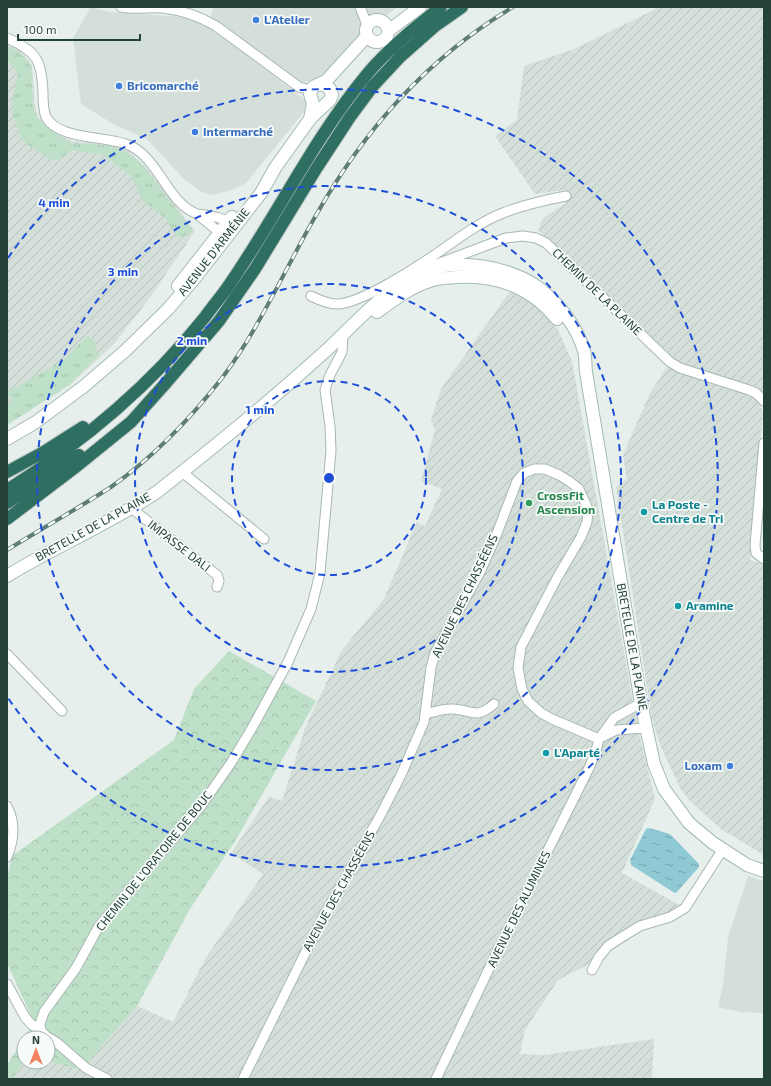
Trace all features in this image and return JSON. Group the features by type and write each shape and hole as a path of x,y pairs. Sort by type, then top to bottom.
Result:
{"highway":[{"path":"7,490 69,448 113,412 173,355 226,290 336,115 369,72 408,34 441,7"},
{"path":"7,519 73,469 131,422 192,354 255,268 316,169 350,117 373,86 400,57 435,26 462,7"},
{"path":"7,472 74,434 146,382"},
{"path":"7,503 84,452 165,384"}],"main road":[{"path":"386,27 420,7"},
{"path":"314,92 318,105 325,104 331,98 331,92 338,81 368,46 369,39 366,29 370,23 376,20 386,27"},
{"path":"369,39 377,43 384,40 386,38 386,27"},
{"path":"314,92 369,39"},
{"path":"314,92 325,85 331,92"},
{"name":"AVENUE D'ARMÉNIE","path":"310,119 313,109 314,92"},
{"name":"AVENUE D'ARMÉNIE","path":"7,439 36,422 83,387 125,351 145,330 232,224 257,187 275,168 310,119 325,104"},
{"name":"BRETELLE DE LA PLAINE","path":"7,576 29,562 131,508 157,492 305,370 390,292 411,278 434,268 468,265 491,267 528,280 545,294 569,320 579,338 584,352 586,372 641,703 654,764 664,789 689,823 723,849 747,864 764,871"}],"street":[{"path":"121,7 129,9 162,8 204,18 298,87 314,92"},
{"path":"360,7 366,22"},
{"path":"7,38 20,43 30,51 38,61 42,74 43,104 46,118 54,126 82,136 126,143 137,149 146,157 179,202 190,211 198,214 219,217 232,224"},
{"path":"311,296 327,303 347,303 434,268 466,233 502,213 536,202 566,196"},
{"path":"198,214 223,235"},
{"name":"CHEMIN DE LA PLAINE","path":"434,268 506,238 523,236 536,238 546,243 670,362 680,368 749,390 756,393 764,401"},
{"name":"CHEMIN DE L'ORATOIRE DE BOUC","path":"41,1030 40,1024 44,1012 76,968 99,926 201,806 231,763 276,684 303,630 314,598 320,573 331,451 330,426 325,390 329,377 342,352 343,336"},
{"path":"764,443 755,545 756,553 764,559"},
{"name":"AVENUE DES CHASSÉENS","path":"243,1079 321,921 386,804 424,722 430,674 435,653 480,572 496,536 517,481 524,473 534,469 545,469 559,475 579,489 588,509 587,522 581,537 557,578 521,647 518,668 522,690 528,701 541,713 599,739"},
{"path":"182,472 264,539"},
{"name":"IMPASSE DALI","path":"131,508 217,575 219,581 217,587"},
{"path":"7,654 62,711"},
{"name":"AVENUE DES ALUMINES","path":"436,1079 500,946 590,766 599,739 614,718 641,703"},
{"path":"425,714 452,708 469,713 479,713 488,710 494,704"},
{"path":"599,739 616,730 646,728"},
{"path":"7,806 14,824 12,843 7,857"},
{"path":"592,970 598,957 608,946 622,936 640,926 670,917 685,908 723,849"},
{"path":"7,984 25,1017 31,1024 40,1030"},
{"path":"56,1042 97,1077 107,1079"}],"shaded area":[{"path":"91,7 110,12 183,17 212,28 305,100 308,107 246,183 229,191 211,195 200,191 184,179 147,139 115,125 81,104 73,38"},
{"path":"213,7 397,7 381,20 371,19 359,28 361,35 320,79 306,82 297,81 284,69 211,17"},
{"path":"660,7 764,7 764,393 678,362 538,230 543,218 566,203 565,190 535,194 495,136 517,120 524,66 574,49"},
{"path":"7,44 21,51 32,65 35,106 38,117 52,130 71,141 114,146 128,151 145,166 195,231 147,302 113,345 70,385 7,425"},
{"path":"510,291 537,306 557,328 572,361 631,691 641,742 655,799 622,873 683,907 608,943 589,964 558,980 525,1030 520,1054 544,1055 654,1039 652,1079 13,1079 19,1070 56,1070 56,1063 81,1070 137,1006 173,1022 205,959 263,874 231,853 269,797 282,801 305,728 342,650 384,599 417,522 425,526 442,489 421,481 435,430 431,420 441,389"},
{"path":"669,364 749,393 758,400 763,413 750,560 764,564 764,855 721,829 689,800 681,790 661,747 652,719 616,487 627,479 623,455 650,393"},
{"path":"748,876 764,881 764,1013 741,1012 718,1007 723,985 728,937"}],"green space":[{"path":"7,46 18,51 31,66 33,106 36,117 52,131 70,143 109,145 128,153 141,163 193,231 188,235 177,237 166,219 142,200 132,177 104,155 71,150 60,160 52,160 25,143 13,116 12,101 18,74 7,61"},
{"path":"88,336 96,343 95,347 99,355 70,384 7,425 7,405 12,401 7,392 61,362"},
{"path":"229,651 316,701 237,838 190,909 137,1006 81,1070 56,1063 56,1030 29,1030 34,1022 7,963 7,879 12,856 174,740 194,689"},
{"path":"16,1051 16,1070 19,1070 13,1079 7,1079 7,1065"}],"water":[{"path":"649,828 670,834 699,864 699,867 676,893 631,865 630,860 646,829"}],"railway":[{"path":"7,550 111,487 156,450 184,422 222,378 248,340 334,185 376,126 425,73 482,27 513,7"}],"place":[{"name":"L'Atelier","path":"256,20"},
{"name":"Bricomarché","path":"119,86"},
{"name":"Intermarché","path":"195,132"},
{"name":"CrossFit Ascension","path":"529,503"},
{"name":"La Poste - Centre de Tri","path":"644,512"},
{"name":"Aramine","path":"678,606"},
{"name":"L'Aparté","path":"546,753"},
{"name":"Loxam","path":"730,766"}]}
